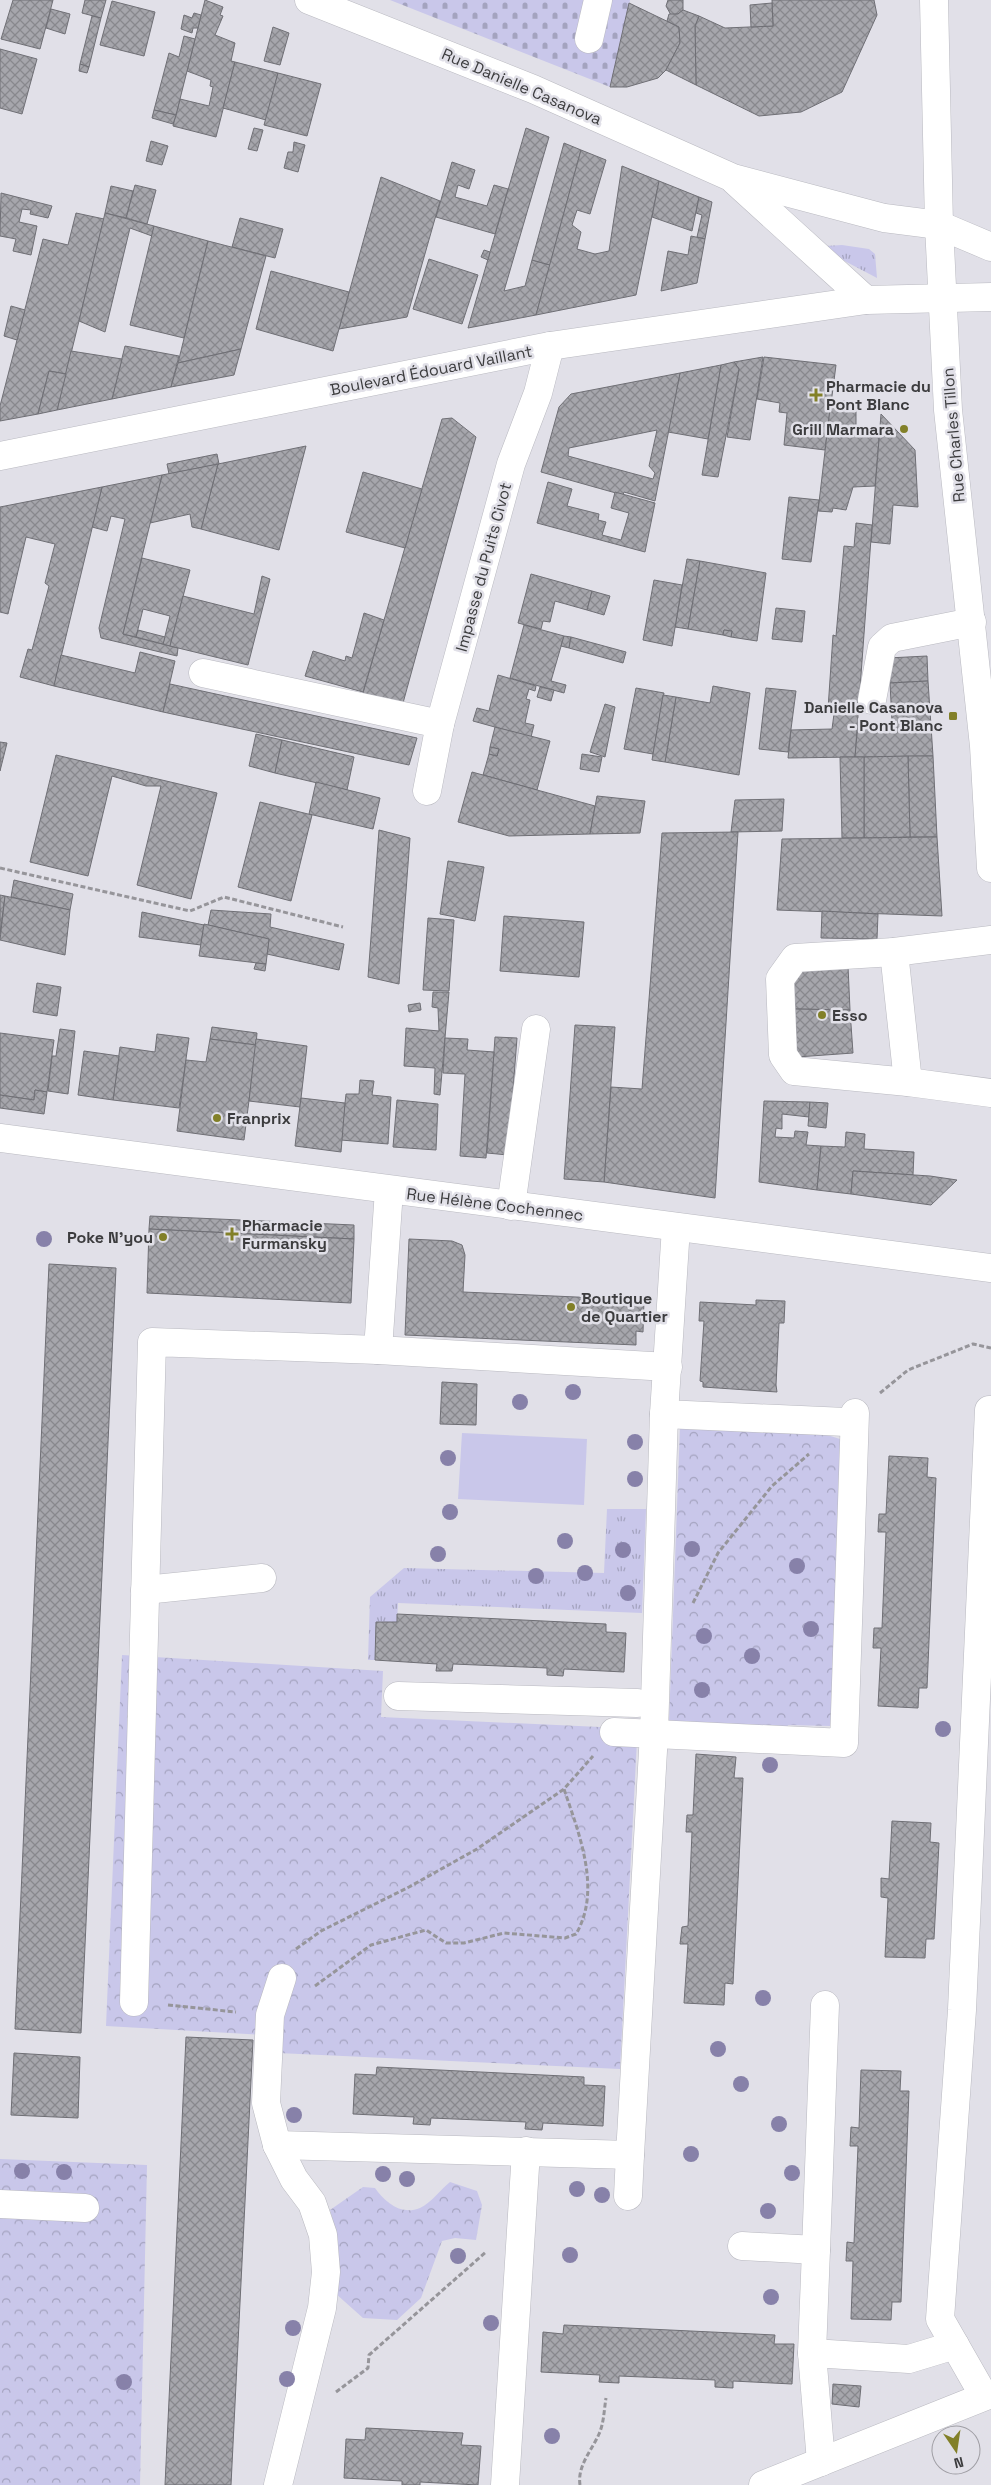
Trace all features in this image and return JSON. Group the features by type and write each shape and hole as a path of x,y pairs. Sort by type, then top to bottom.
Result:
{"street":[{"name":"Rue Danielle Casanova","path":"309,0 533,89 732,178 884,218 939,225 991,247"},
{"path":"589,39 598,0"},
{"name":"Rue Charles Tillon","path":"934,0 939,225 948,410 984,746 991,868"},
{"name":"Rue Danielle Casanova","path":"732,178 866,300"},
{"path":"866,300 991,297"},
{"name":"Boulevard Édouard Vaillant","path":"0,456 550,346 866,300"},
{"name":"Impasse du Puits Civot","path":"427,791 440,724 511,464 538,393 550,346"},
{"path":"872,700 882,647 892,638 972,622"},
{"path":"203,673 440,724"},
{"path":"991,940 894,952 795,958 780,979 783,1056 794,1071 908,1082 991,1093"},
{"path":"894,952 908,1082"},
{"path":"511,1206 536,1028"},
{"name":"Rue Hélène Cochennec","path":"0,1138 991,1268"},
{"path":"378,1350 389,1190"},
{"path":"628,2196 654,1733 664,1414 676,1227"},
{"path":"134,2002 152,1342 378,1350 668,1367"},
{"path":"763,2485 988,2395 940,2319 962,2010 988,1420 989,1410 991,1410"},
{"path":"614,1732 844,1743 850,1417 664,1414"},
{"path":"145,1590 262,1578"},
{"path":"398,1696 637,1703"},
{"path":"278,2485 322,2308 326,2272 323,2235 312,2203 294,2179 277,2145 266,2103 270,2015 282,1978"},
{"path":"821,2462 812,2353 825,2005"},
{"path":"277,2145 630,2155"},
{"path":"505,2485 526,2151"},
{"path":"0,2204 85,2208"},
{"path":"742,2246 816,2250"},
{"path":"812,2353 909,2359 955,2345"}],"path":[{"path":"0,868 190,911 224,897 343,927"},
{"path":"270,2015 371,1945 408,1934 426,1930 446,1943 464,1943 504,1933 565,1938 576,1934 584,1921 587,1903 585,1852 564,1789"},
{"path":"368,2368 369,2355 522,2220"},
{"path":"580,2485 579,2478 582,2467 600,2432 606,2398"}],"green space":[{"path":"390,0 630,0 610,87"},
{"path":"842,245 869,249 875,254 877,278 837,257 826,246"},
{"path":"680,1427 818,1432 843,1440 831,1726 788,1725 787,1729 669,1722"},
{"path":"462,1433 587,1439 584,1505 458,1499"},
{"path":"607,1509 646,1509 642,1613 398,1603 397,1622 376,1622 375,1660 368,1660 370,1597 404,1568 604,1573"},
{"path":"122,1655 383,1671 381,1717 600,1727 626,1741 637,1740 620,2069 278,2053 265,2035 106,2026"},
{"path":"0,2159 147,2165 140,2485 0,2485"},
{"path":"450,2182 477,2191 482,2205 476,2240 455,2238 442,2241 421,2298 397,2320 363,2318 335,2293 336,2251 330,2210 363,2187 375,2188 389,2203 400,2209 413,2210 428,2203"}],"building":[{"path":"13,0 53,0 40,49 1,39"},
{"path":"85,0 106,0 101,18 82,13"},
{"path":"205,0 223,7 220,15 223,16 215,35 235,43 231,61 235,62 216,137 173,126 180,99 209,106 213,87 210,86 211,80 187,71"},
{"path":"668,0 683,0 683,10 678,14 671,15 666,6"},
{"path":"772,0 874,0 877,15 842,92 801,112 759,116 696,85 695,26 699,16 725,28 773,26"},
{"path":"112,1 155,12 144,56 100,45"},
{"path":"629,3 679,27 680,43 666,70 658,78 627,87 610,87"},
{"path":"772,3 773,26 751,27 750,5"},
{"path":"51,9 70,14 65,34 46,28"},
{"path":"683,10 699,16 695,26 696,85 666,70 680,43 679,27 667,21 669,14 678,14"},
{"path":"194,13 201,15 198,28 193,28 192,33 181,29 184,15 192,18"},
{"path":"92,16 101,18 89,67 80,64"},
{"path":"273,27 289,33 280,65 264,61"},
{"path":"184,36 195,39 176,115 154,110 169,53 179,57"},
{"path":"0,49 37,59 22,114 0,108"},
{"path":"235,62 278,73 266,120 223,108"},
{"path":"80,64 89,67 87,73 79,71"},
{"path":"278,73 321,84 307,136 264,125"},
{"path":"154,110 176,115 173,124 152,118"},
{"path":"254,128 263,130 257,151 248,149"},
{"path":"526,128 549,137 504,291 525,286 532,260 550,265 536,315 468,328"},
{"path":"151,141 168,146 162,165 146,161"},
{"path":"294,142 305,145 298,172 284,168 288,152 293,152"},
{"path":"564,143 581,150 550,265 532,260"},
{"path":"581,150 606,160 590,214 577,210 572,225 581,232 577,249 595,254 609,251 622,166 659,181 636,295 536,315"},
{"path":"452,162 475,170 469,189 458,185 455,197 487,206 494,185 508,189 495,234 436,217"},
{"path":"381,177 440,201 407,317 339,329"},
{"path":"659,181 699,197 692,231 652,217"},
{"path":"135,185 156,190 147,224 126,218"},
{"path":"111,186 133,191 126,218 105,213"},
{"path":"1,193 52,206 48,218 30,214 31,210 22,209 19,222 37,226 31,255 13,251 16,239 0,236"},
{"path":"699,197 712,202 705,239 697,237 702,215 696,213"},
{"path":"76,213 104,219 66,374 49,371 38,414 0,421 0,406 43,239 68,245"},
{"path":"105,213 154,226 152,236 130,228 105,332 79,321"},
{"path":"240,218 283,229 275,258 232,247"},
{"path":"154,226 208,241 184,338 130,325"},
{"path":"691,236 705,239 697,283 661,291 668,251 688,255"},
{"path":"208,241 266,256 241,349 178,363"},
{"path":"484,250 490,252 488,260 481,257"},
{"path":"429,259 478,275 462,324 413,309"},
{"path":"271,271 349,292 333,351 256,329"},
{"path":"11,306 25,310 17,340 4,336"},
{"path":"125,346 179,356 171,387 112,399"},
{"path":"241,349 234,375 171,387 178,363"},
{"path":"71,351 122,359 112,399 57,410"},
{"path":"763,357 750,440 727,437 739,369 734,362"},
{"path":"764,357 836,365 825,450 784,445 787,413 779,412 780,403 757,399"},
{"path":"734,362 739,369 718,477 702,475 721,365"},
{"path":"721,365 708,439 668,432 680,373"},
{"path":"49,371 66,374 57,410 38,414"},
{"path":"680,373 655,501 624,492 623,495 541,472 559,407 571,394","holes":["657,430 649,466 655,473 653,479 568,456 569,448"]},
{"path":"831,400 856,402 856,427 880,428 875,486 853,487 846,510 833,508 832,512 818,511"},
{"path":"881,414 915,450 918,507 893,505 890,544 871,542"},
{"path":"452,418 476,437 403,703 363,693 442,419"},
{"path":"306,446 279,550 201,529 218,464"},
{"path":"217,454 219,464 169,474 167,464"},
{"path":"218,464 201,529 192,527 190,514 150,523 162,475"},
{"path":"363,472 422,489 405,548 346,532"},
{"path":"162,475 123,634 178,648 177,656 101,638 99,628 125,519 111,516 107,531 92,527 102,487"},
{"path":"548,482 572,489 567,506 599,514 598,520 606,522 602,535 621,540 629,513 611,508 615,492 655,503 645,552 537,523"},
{"path":"102,487 54,686 20,677 28,649 32,650 49,586 45,583 55,544 26,537 8,614 0,612 0,507"},
{"path":"789,497 819,500 811,562 782,559"},
{"path":"856,523 872,525 855,757 788,758 791,730 832,729 834,714 828,709 833,635 836,636 844,546 854,547"},
{"path":"142,558 190,570 170,646 163,644 170,616 143,609 136,637 123,634"},
{"path":"687,559 700,561 688,629 675,627"},
{"path":"700,561 766,573 757,641 731,637 732,631 724,630 723,635 688,629"},
{"path":"531,574 592,591 587,610 555,601 550,622 543,621 541,629 518,623"},
{"path":"262,576 270,579 248,665 170,646 183,596 254,614"},
{"path":"654,580 682,585 672,646 643,640"},
{"path":"592,591 610,596 604,615 587,610"},
{"path":"776,608 805,611 802,642 772,639"},
{"path":"364,613 384,620 363,692 305,676 313,651 345,661 346,656 352,658"},
{"path":"524,625 564,636 551,681 566,685 564,693 510,678"},
{"path":"138,630 165,637 163,644 136,637"},
{"path":"724,630 732,631 731,637 723,635"},
{"path":"564,636 571,637 569,648 561,646"},
{"path":"571,637 626,652 623,663 569,648"},
{"path":"140,652 175,661 163,712 54,686 61,655 135,673"},
{"path":"927,656 928,681 890,683 888,658"},
{"path":"498,675 536,686 535,691 529,689 526,699 530,700 525,723 534,725 531,737 473,721 477,708 489,711"},
{"path":"928,681 933,756 855,757 858,723 892,722 890,683"},
{"path":"170,684 417,738 409,765 163,712"},
{"path":"713,686 750,693 739,775 665,762 676,697 710,703"},
{"path":"540,687 554,690 551,701 537,697"},
{"path":"636,688 664,693 653,754 624,749"},
{"path":"766,688 796,691 788,752 759,749"},
{"path":"663,695 676,697 665,762 652,760"},
{"path":"605,704 615,707 605,757 590,752"},
{"path":"495,727 550,741 537,790 483,775 489,754 497,756 499,749 490,747"},
{"path":"256,734 282,740 275,773 249,766"},
{"path":"282,740 354,757 347,790 275,773"},
{"path":"0,742 7,743 0,771"},
{"path":"490,747 499,749 497,756 489,754"},
{"path":"582,754 602,757 599,772 580,769"},
{"path":"56,755 217,793 191,899 137,885 161,786 146,786 112,776 88,876 30,862"},
{"path":"908,756 933,756 937,837 910,837"},
{"path":"908,756 910,837 864,838 864,757"},
{"path":"840,757 864,757 864,838 842,838"},
{"path":"472,772 595,806 590,834 509,836 458,822"},
{"path":"316,782 380,798 373,829 309,814"},
{"path":"597,796 645,801 640,833 590,834"},
{"path":"784,799 782,831 731,832 735,800"},
{"path":"260,802 312,815 291,901 238,887"},
{"path":"379,830 410,838 399,984 368,977"},
{"path":"738,832 715,1198 604,1182 611,1087 642,1089 662,833"},
{"path":"937,837 942,916 777,910 782,839"},
{"path":"448,861 484,867 475,921 440,914"},
{"path":"14,880 73,894 70,910 11,897"},
{"path":"0,895 5,896 0,934"},
{"path":"5,896 70,910 65,955 0,940"},
{"path":"211,910 271,914 270,927 344,944 339,970 267,954 269,939 208,925"},
{"path":"822,911 878,914 877,939 821,938"},
{"path":"142,912 204,925 201,945 139,937"},
{"path":"504,916 584,922 579,977 500,971"},
{"path":"428,918 454,920 449,991 423,990"},
{"path":"204,924 269,939 266,964 199,956"},
{"path":"256,963 266,964 265,971 254,969"},
{"path":"848,966 850,1010 795,1009 793,970"},
{"path":"37,983 61,987 57,1016 33,1012"},
{"path":"433,992 449,992 440,1095 434,1094 435,1068 404,1066 406,1028 439,1031 438,1008 432,1007"},
{"path":"420,1003 421,1010 409,1012 408,1005"},
{"path":"795,1009 850,1010 853,1053 797,1057"},
{"path":"575,1025 615,1027 604,1182 564,1179"},
{"path":"212,1027 257,1033 256,1045 210,1039"},
{"path":"60,1029 75,1031 68,1094 48,1091 52,1056 56,1056"},
{"path":"0,1033 54,1040 47,1092 35,1090 34,1100 0,1095"},
{"path":"157,1034 189,1038 179,1108 113,1100 120,1047 155,1052"},
{"path":"495,1037 517,1038 508,1155 487,1153"},
{"path":"445,1038 468,1039 467,1050 494,1052 486,1158 460,1156 465,1074 443,1073"},
{"path":"210,1039 256,1045 244,1140 177,1131 186,1060 206,1062"},
{"path":"256,1039 307,1046 300,1107 249,1101"},
{"path":"84,1051 119,1056 113,1100 78,1095"},
{"path":"360,1080 374,1081 372,1095 391,1097 388,1144 341,1140 346,1094 359,1094"},
{"path":"35,1090 47,1092 44,1114 0,1108 0,1095 34,1100"},
{"path":"301,1098 345,1103 341,1152 295,1146"},
{"path":"397,1100 438,1104 436,1150 393,1147"},
{"path":"764,1101 810,1102 809,1117 782,1114 782,1129 776,1128 775,1137 794,1138 795,1131 808,1132 806,1145 821,1146 817,1190 759,1182"},
{"path":"810,1102 828,1103 826,1128 808,1126"},
{"path":"846,1132 865,1134 864,1149 914,1152 913,1175 853,1171 851,1194 817,1190 821,1146 845,1147"},
{"path":"853,1171 930,1176 957,1180 931,1205 851,1194"},
{"path":"150,1216 354,1225 354,1239 149,1229"},
{"path":"149,1229 354,1239 351,1303 147,1293"},
{"path":"409,1239 452,1241 462,1245 465,1255 463,1292 644,1300 643,1332 636,1331 636,1345 405,1335"},
{"path":"49,1264 116,1268 81,2033 15,2029"},
{"path":"756,1300 785,1301 784,1323 779,1323 777,1392 703,1387 703,1382 700,1381 704,1321 699,1321 700,1302 756,1305"},
{"path":"442,1382 477,1384 476,1425 440,1424"},
{"path":"889,1456 928,1458 927,1477 936,1478 927,1688 919,1688 918,1708 878,1706 881,1648 873,1648 874,1628 882,1628 886,1532 878,1532 879,1514 886,1514"},
{"path":"397,1614 606,1624 606,1632 626,1633 624,1672 564,1669 563,1676 547,1675 547,1668 453,1664 452,1671 436,1671 437,1664 375,1660 376,1622 397,1622"},
{"path":"696,1754 736,1757 734,1778 743,1778 733,1984 725,1983 724,2005 684,2003 688,1944 680,1944 682,1927 688,1926 692,1832 686,1832 687,1815 693,1815"},
{"path":"892,1821 931,1823 930,1842 939,1843 934,1939 926,1939 925,1958 885,1957 888,1898 881,1897 881,1878 889,1879"},
{"path":"186,2037 253,2040 231,2485 165,2485"},
{"path":"14,2053 80,2057 78,2118 11,2115"},
{"path":"377,2067 584,2077 584,2085 605,2086 603,2126 543,2123 542,2130 525,2129 526,2122 431,2118 430,2125 413,2124 414,2117 353,2114 355,2074 376,2075"},
{"path":"861,2070 901,2071 900,2091 909,2091 901,2302 892,2302 891,2320 851,2319 853,2261 846,2261 847,2242 854,2243 858,2146 850,2146 851,2127 859,2128"},
{"path":"564,2325 775,2335 774,2344 794,2344 792,2384 733,2381 733,2388 715,2387 715,2380 619,2376 619,2383 599,2382 600,2375 541,2372 543,2332 563,2334"},
{"path":"833,2384 861,2386 859,2407 832,2404"},
{"path":"366,2428 463,2433 461,2445 481,2446 478,2485 420,2482 420,2485 402,2485 402,2481 344,2478 346,2439 365,2440"}],"place":[{"name":"Pharmacie du Pont Blanc","path":"816,395"},
{"name":"Grill Marmara","path":"904,429"},
{"name":"Danielle Casanova - Pont Blanc","path":"953,716"},
{"name":"Esso","path":"822,1015"},
{"name":"Franprix","path":"217,1118"},
{"name":"Pharmacie Furmansky","path":"232,1234"},
{"name":"Poke N'you","path":"163,1237"},
{"name":"Boutique de Quartier","path":"571,1307"}]}
